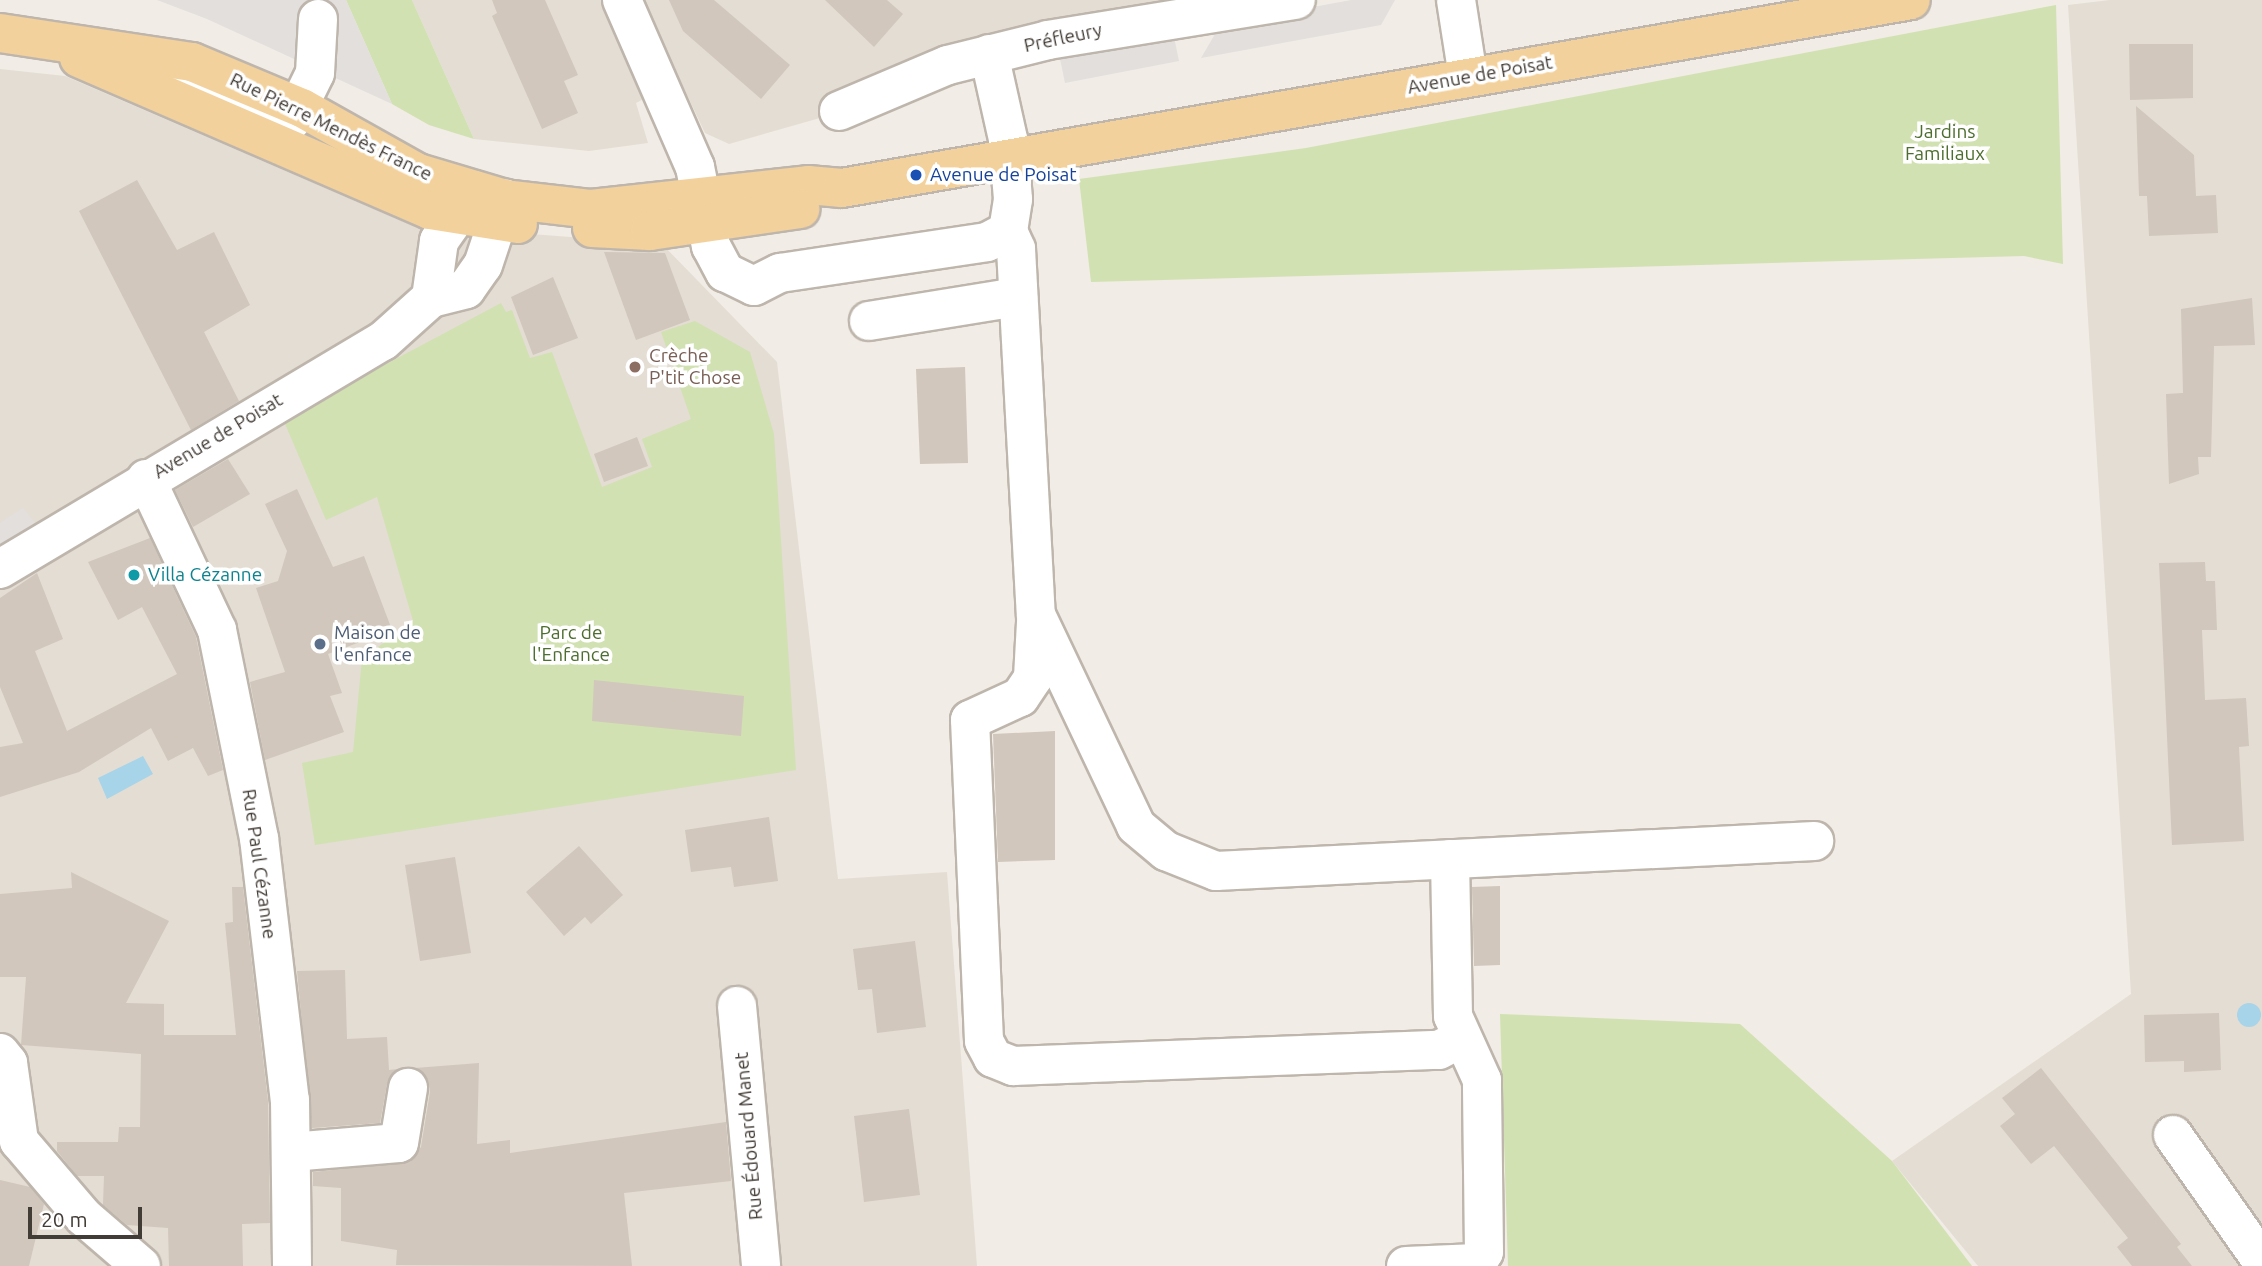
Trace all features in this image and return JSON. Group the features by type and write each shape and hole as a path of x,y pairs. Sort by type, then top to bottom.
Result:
{"main road":[{"name":"Avenue de Poisat","path":"484,207 704,209 808,184 842,188 1911,0"},
{"name":"Rue Pierre Mendès France","path":"11,35 170,56 302,108 484,207"},
{"name":"Rue Pierre Mendès France","path":"11,35 135,79 430,210 484,207"}],"street":[{"path":"622,0 675,129 725,272 754,286 780,272 987,242 1008,231"},
{"name":"Préfleury","path":"839,111 989,54 1182,13 1227,13 1296,0"},
{"path":"1456,0 1468,77"},
{"path":"135,79 192,86 282,123 302,108 317,60 318,19"},
{"path":"989,54 1013,199 1008,231 1016,249 1036,615 1034,678 1020,697 970,720 984,1041 993,1058 1013,1066 1439,1050 1462,1038"},
{"name":"Avenue de Poisat","path":"0,569 146,479 383,341 431,298 439,241 484,207"},
{"path":"869,321 1018,298"},
{"name":"Rue Paul Cézanne","path":"146,479 216,630 259,838 291,1152 292,1266"},
{"path":"1036,615 1136,826 1166,852 1216,871 1814,841"},
{"path":"1406,1266 1477,1263 1485,1252 1482,1080 1453,1016 1450,859"},
{"name":"Rue Édouard Manet","path":"737,1006 761,1266"},
{"path":"0,1053 8,1063 19,1141 84,1217 141,1266"},
{"path":"291,1152 399,1143 408,1088"},
{"path":"2174,1135 2262,1261"}],"shaded area":[{"path":"157,0 346,0 392,104 207,19"},
{"path":"412,0 1233,0 729,144 705,133 680,80 636,103 648,143 589,151 474,139"},
{"path":"1351,0 1395,0 1381,25 1201,58 1221,24"},
{"path":"2110,0 2262,0 2262,1266 1978,1266 1892,1161 2131,994 2068,5"},
{"path":"1173,32 1179,61 1065,83 1059,54"},
{"path":"0,69 65,76 411,225 662,244 777,362 838,879 947,872 977,1266 0,1266"},
{"path":"23,508 43,533 0,568 0,523"}],"green space":[{"path":"346,0 412,0 474,139 429,125 392,104"},
{"name":"Jardins Familiaux","path":"2056,5 2063,264 2024,256 1091,282 1079,179 1306,148"},
{"name":"Parc de l'Enfance","path":"501,303 506,312 512,310 530,358 552,352 602,487 652,467 642,439 691,419 661,332 695,321 750,352 774,434 796,770 315,845 302,763 353,752 362,659 413,621 377,497 326,520 283,419"},
{"path":"1500,1014 1740,1024 1892,1161 1972,1266 1508,1266"}],"water":[{"path":"143,756 153,774 107,799 98,778"},
{"path":"2249,1003 2258,1006 2261,1015 2258,1024 2249,1027 2240,1024 2237,1015 2240,1006"}],"building":[{"path":"492,0 545,0 578,75 564,81 578,113 542,129 492,16 497,13"},
{"path":"669,0 714,0 790,65 761,99 683,31"},
{"path":"825,0 887,0 903,14 874,47"},
{"path":"2129,44 2193,44 2193,98 2130,100"},
{"path":"2136,106 2194,155 2196,196 2216,195 2218,233 2149,236 2147,196 2139,196"},
{"path":"137,180 177,250 214,232 250,305 204,332 239,401 191,430 79,211"},
{"path":"604,252 665,253 690,320 636,340"},
{"path":"553,277 578,338 533,355 511,297"},
{"path":"2252,298 2255,345 2214,346 2211,457 2198,457 2199,474 2169,484 2166,394 2183,393 2181,309"},
{"path":"965,367 968,463 920,464 916,369"},
{"path":"637,437 648,466 604,482 594,454"},
{"path":"228,459 250,494 193,527 175,490"},
{"path":"297,489 333,567 364,556 392,630 328,654 342,693 330,696 344,732 265,760 250,682 285,672 256,588 278,581 287,551 265,504"},
{"path":"150,538 196,637 223,770 208,776 193,748 168,761 151,728 79,772 0,797 0,747 23,743 0,687 0,598 37,573 63,639 35,651 67,731 177,674 142,607 118,620 88,562"},
{"path":"2205,562 2206,581 2215,581 2217,630 2202,630 2205,700 2246,698 2249,746 2239,747 2244,841 2172,845 2159,563"},
{"path":"594,680 744,696 741,736 592,721"},
{"path":"1055,731 1055,860 998,862 993,734"},
{"path":"769,817 778,881 734,887 731,867 691,872 685,830"},
{"path":"579,846 623,895 591,924 585,917 564,936 526,892"},
{"path":"455,857 471,953 420,961 405,865"},
{"path":"71,872 169,921 126,1003 164,1004 164,1035 236,1035 225,923 233,922 232,887 243,887 268,1101 270,1223 242,1224 243,1266 169,1266 168,1228 127,1225 103,1205 104,1176 77,1176 57,1151 57,1142 118,1142 119,1127 140,1127 141,1054 21,1045 26,977 0,977 0,894 72,888"},
{"path":"1500,886 1500,965 1474,966 1472,887"},
{"path":"915,941 926,1027 877,1033 872,989 858,990 853,949"},
{"path":"345,970 347,1039 387,1037 389,1070 398,1069 387,1084 380,1123 312,1128 297,971"},
{"path":"2219,1013 2221,1070 2184,1072 2184,1061 2145,1062 2144,1015"},
{"path":"479,1063 477,1144 510,1140 510,1153 726,1122 731,1181 624,1193 632,1266 396,1265 397,1250 341,1241 341,1188 313,1186 313,1172 410,1162 421,1147 430,1092 428,1080 415,1068"},
{"path":"2041,1068 2181,1244 2177,1247 2192,1266 2132,1266 2117,1247 2128,1238 2054,1146 2031,1164 2000,1126 2015,1114 2002,1098"},
{"path":"909,1109 920,1195 864,1202 854,1116"},
{"path":"0,1180 30,1187 44,1204 29,1266 0,1266"}],"place":[{"name":"Avenue de Poisat","path":"916,175"},
{"name":"Crèche P'tit Chose","path":"635,367"},
{"name":"Villa Cézanne","path":"134,575"},
{"name":"Maison de l'enfance","path":"320,644"}]}
